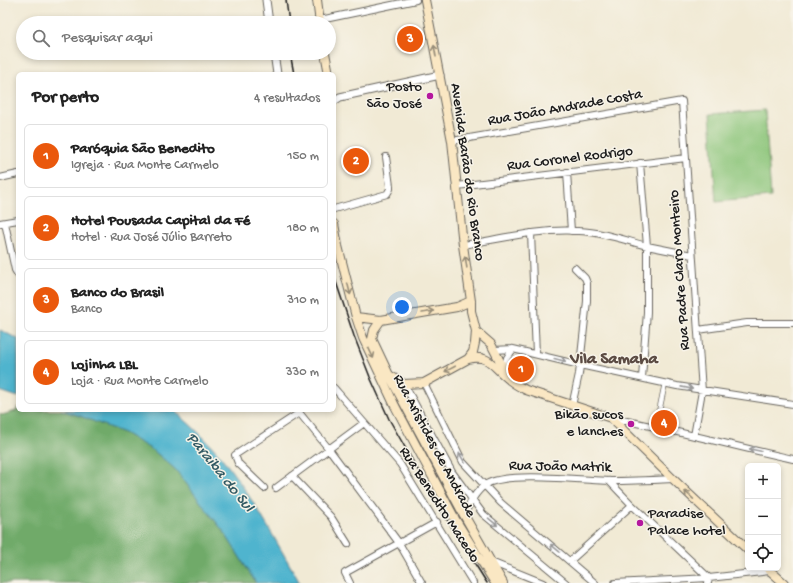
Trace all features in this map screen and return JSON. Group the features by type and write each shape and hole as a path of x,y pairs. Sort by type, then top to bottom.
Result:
{"main road":[{"path":"317,0 319,16"},
{"name":"Avenida Barão do Rio Branco","path":"425,0 452,141 471,311"},
{"path":"326,60 329,72"},
{"name":"Rua Aristides de Andrade","path":"336,232 356,317 363,338 395,406 455,519 495,583"},
{"path":"356,317 381,320 457,307 471,301"},
{"path":"457,307 471,311 476,331 475,344 471,356"},
{"name":"Rua Aristides de Andrade","path":"381,320 374,330 372,339 389,375 464,515 503,583"},
{"path":"476,331 491,344 510,380"},
{"path":"389,375 404,384 424,383 471,356 484,355 494,350"},
{"path":"471,356 488,359 510,380 526,390 612,418 673,479 745,547"},
{"path":"770,571 784,583"}],"street":[{"path":"266,0 268,16"},
{"path":"336,18 416,0"},
{"path":"275,60 277,72"},
{"path":"336,98 440,75"},
{"name":"Rua João Andrade Costa","path":"452,141 682,101"},
{"name":"Rua Padre Claro Monteiro","path":"682,101 702,391 694,436"},
{"path":"336,208 387,194 390,186 386,157"},
{"name":"Rua Coronel Rodrigo","path":"457,186 686,158"},
{"path":"640,163 647,246 647,312 642,378"},
{"path":"567,172 571,230"},
{"path":"0,178 16,174"},
{"path":"16,220 2,223 16,268"},
{"path":"463,245 531,233 571,230 593,232 618,237 647,246 692,255"},
{"path":"531,233 536,354"},
{"path":"572,406 580,374 587,301 587,283 585,278 575,268"},
{"path":"698,330 747,323 793,323"},
{"path":"504,370 507,358 513,349"},
{"path":"494,350 513,349 702,391 793,404"},
{"path":"424,383 463,462 501,503 595,583"},
{"path":"656,426 665,383"},
{"path":"404,384 452,472 483,514 566,583"},
{"name":"Rua Benedito Macedo","path":"336,390 400,464 437,522 473,583"},
{"path":"264,488 238,463 235,455 297,412"},
{"path":"299,412 329,449 399,543 422,583"},
{"path":"612,418 656,426 793,459"},
{"path":"276,488 364,424"},
{"path":"292,476 331,517 348,544"},
{"name":"Rua João Matrik","path":"484,485 508,478 538,477 609,481 673,479"},
{"path":"609,481 709,581"},
{"path":"464,515 472,499 484,485"},
{"path":"570,561 632,505"},
{"path":"350,583 345,573 437,522"},
{"path":"491,562 543,583"},
{"path":"615,583 709,581 764,571"}],"green space":[{"path":"765,110 771,197 716,202 710,114"},
{"path":"16,411 67,412 124,433 154,451 175,469 224,532 256,583 0,583 0,413 2,415"}],"water":[{"path":"0,330 16,338 16,396 0,391"},
{"name":"Paraiba do Sul","path":"67,412 176,412 210,444 238,480 266,523 300,583 256,583 224,532 175,469 154,451 124,433"}],"railway":[{"path":"286,0 288,16"},
{"path":"291,60 294,72"},
{"path":"336,282 354,336 389,419 436,502 487,583"}],"place":[{"name":"Banco do Brasil","path":"410,39"},
{"name":"Posto São José","path":"430,96"},
{"name":"Hotel Pousada Capital da Fé","path":"356,161"},
{"name":"Paróquia São Benedito","path":"521,369"},
{"name":"Lojinha LBL","path":"664,423"},
{"name":"Bikão sucos e lanches","path":"631,424"},
{"name":"Paradise Palace hotel","path":"640,523"}],"district":[{"name":"Vila Samaha","path":"614,360"}]}
